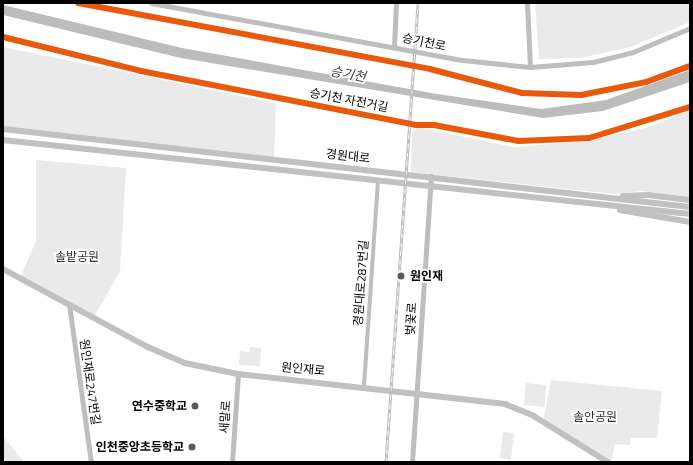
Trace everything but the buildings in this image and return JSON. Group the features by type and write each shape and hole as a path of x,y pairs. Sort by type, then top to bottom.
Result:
{"main road":[{"name":"경원대로","path":"3,129 431,176 604,198 690,207"},
{"name":"경원대로","path":"3,140 378,182 690,214"},
{"path":"604,198 648,195 690,200"},
{"path":"604,206 648,217 690,222"},
{"name":"원인재로","path":"3,269 168,357 238,374 364,386 505,404 534,416 608,462"}],"street":[{"name":"승기천로","path":"151,3 394,46 463,60 530,66 593,62 633,52 690,28"},
{"path":"394,46 396,3"},
{"path":"527,3 530,66"},
{"name":"벚꽃로","path":"412,462 431,176"},
{"name":"경원대로287번길","path":"364,386 378,182"},
{"name":"원인재로247번길","path":"69,304 91,462"},
{"name":"새말로","path":"232,462 238,374"}],"green space":[{"path":"535,3 690,3 690,22 631,47 580,58 539,59"},
{"path":"3,47 276,103 274,159 3,129"},
{"path":"690,110 690,197 641,191 614,194 411,172 412,133 417,127 514,147 586,141 649,127"},
{"name":"솔밭공원","path":"36,160 126,168 120,272 93,318 20,278 36,241"},
{"path":"250,347 261,348 260,366 239,365 240,351 249,352"},
{"name":"솔안공원","path":"551,380 662,391 657,438 631,438 630,445 615,444 611,462 608,462 543,422"},
{"path":"526,383 546,385 545,407 524,405"},
{"path":"503,432 514,433 511,460 500,458"},
{"path":"3,436 24,462 3,462"}],"shaded area":[{"path":"3,5 182,48 437,94 541,109 606,100 690,70 690,82 603,111 543,118 181,58 3,15"}],"railway":[{"path":"386,462 418,3"}],"cycle path":[{"path":"78,3 430,69 522,93 581,95 646,82 690,66"},
{"name":"승기천 자전거길","path":"3,37 141,71 416,125 434,125 519,141 589,138 690,107"}],"place":[{"name":"원인재","path":"401,276"},
{"name":"연수중학교","path":"195,406"},
{"name":"인천중앙초등학교","path":"192,447"}],"water label":[{"name":"승기천","path":"348,74"}]}
